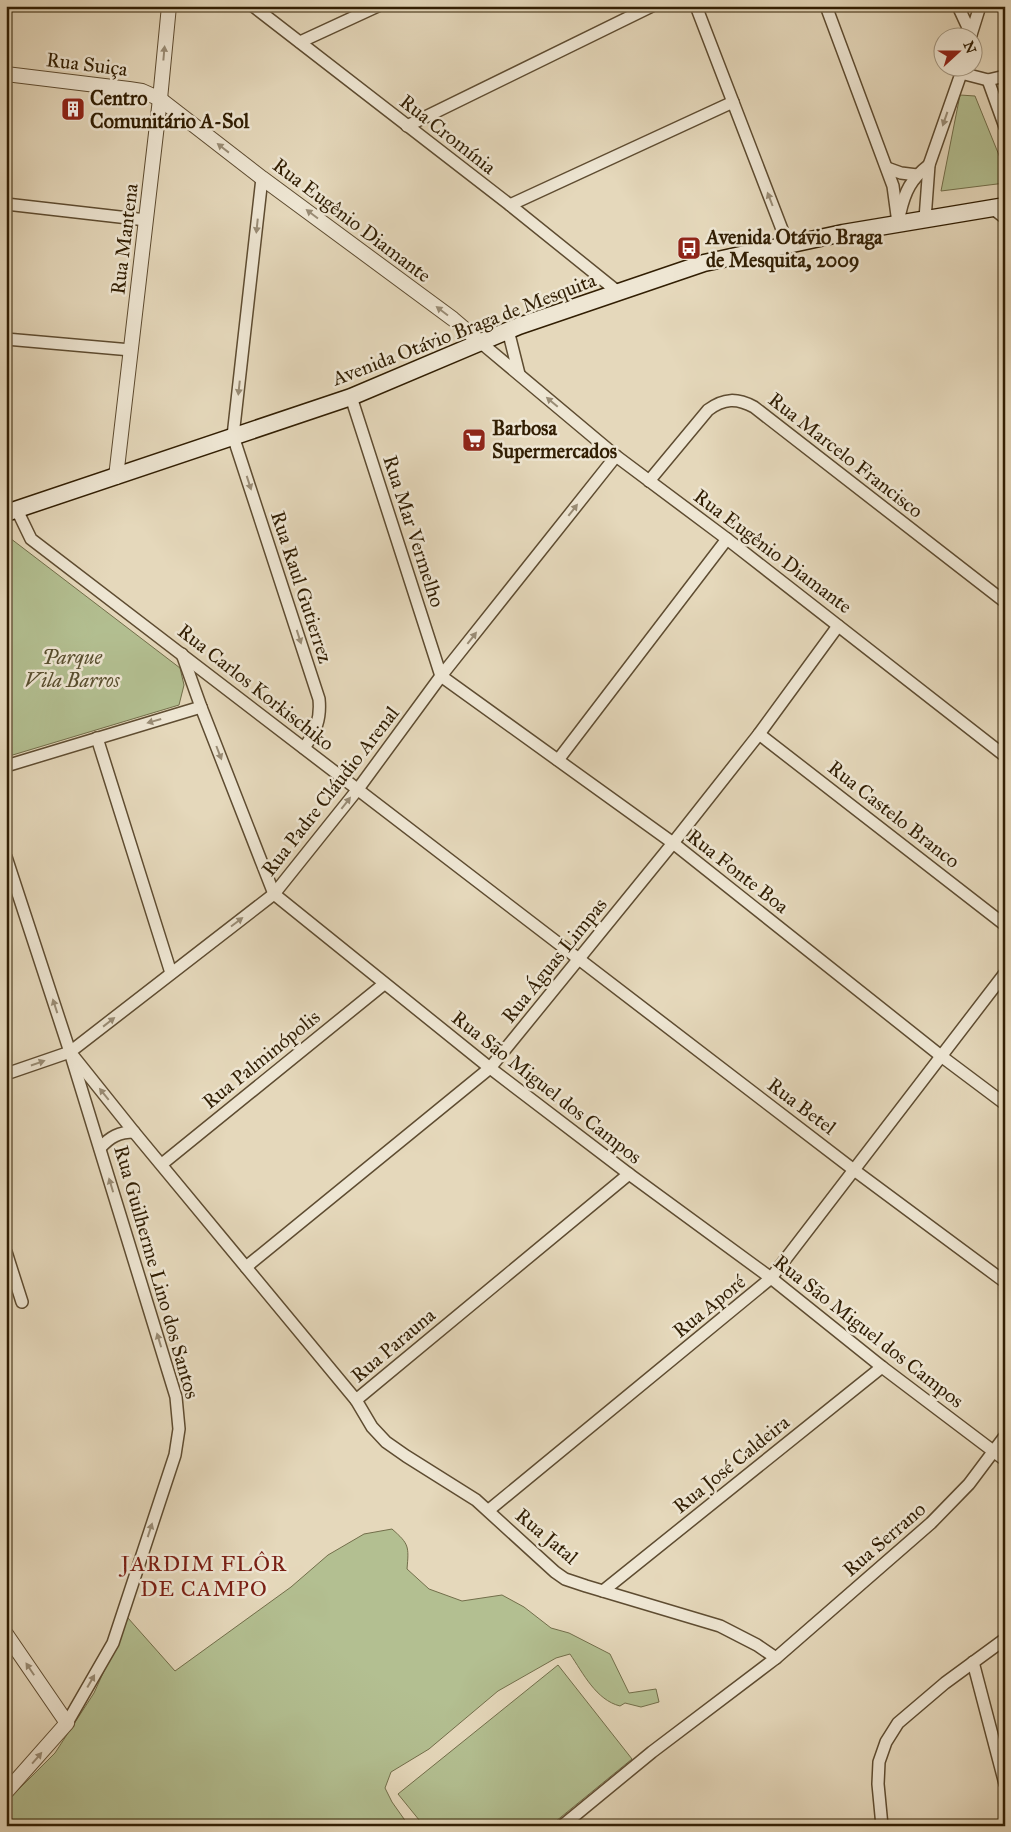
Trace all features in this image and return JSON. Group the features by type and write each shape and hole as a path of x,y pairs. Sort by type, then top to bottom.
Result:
{"main road":[{"name":"Avenida Otávio Braga de Mesquita","path":"12,512 351,396 508,330 704,263 898,223 1000,211"}],"street":[{"name":"Rua Mantena","path":"116,477 160,99 168,6"},
{"name":"Rua Cromínia","path":"253,6 510,205 618,292"},
{"path":"300,42 378,6"},
{"path":"408,126 652,6"},
{"path":"696,6 788,245"},
{"path":"826,6 887,168 896,200 898,223"},
{"path":"958,6 968,28"},
{"path":"973,28 980,6"},
{"name":"Rua Suiça","path":"6,74 142,91 160,99"},
{"path":"983,78 988,80 1005,76"},
{"path":"925,219 929,165 959,78"},
{"path":"988,80 1005,127"},
{"name":"Rua Eugênio Diamante","path":"160,99 262,178 446,314 616,456 727,539 1005,756"},
{"path":"510,205 733,102"},
{"path":"898,223 904,196 917,175 929,165"},
{"path":"887,168 901,173 917,175"},
{"path":"234,436 262,178"},
{"path":"6,204 146,220"},
{"path":"508,330 519,374"},
{"path":"6,339 131,350"},
{"name":"Rua Mar Vermelho","path":"351,396 441,676"},
{"name":"Rua Marcelo Francisco","path":"648,481 716,403 726,400 744,402 754,407 1005,602"},
{"name":"Rua Raul Gutierrez","path":"234,436 319,699 319,724 304,748"},
{"name":"Rua Padre Cláudio Arenal","path":"6,1074 70,1052 274,894 358,789 441,676 616,456"},
{"name":"Rua Carlos Korkischiko","path":"12,512 31,539 578,959"},
{"path":"558,760 727,539"},
{"name":"Rua Águas Limpas","path":"246,1268 490,1068 760,734 838,626"},
{"name":"Rua São Miguel dos Campos","path":"182,654 274,894 490,1068 628,1174 772,1278 882,1367 1005,1460"},
{"name":"Rua Fonte Boa","path":"441,676 673,843 941,1056 1005,1104"},
{"path":"6,766 201,707"},
{"name":"Rua Castelo Branco","path":"760,734 1005,925"},
{"path":"97,738 171,973"},
{"name":"Rua Guilherme Lino dos Santos","path":"6,857 70,1052 176,1397 179,1429 175,1455 113,1643 67,1723 6,1792"},
{"name":"Rua Betel","path":"578,959 854,1170 1005,1282"},
{"name":"Rua Aporé","path":"488,1510 772,1278 1005,973"},
{"name":"Rua Palminópolis","path":"162,1164 384,984"},
{"name":"Rua Parauna","path":"70,1052 356,1400 628,1174"},
{"path":"100,1148 115,1135 134,1132"},
{"path":"6,1252 22,1302"},
{"name":"Rua José Caldeira","path":"603,1591 882,1367"},
{"name":"Rua Jatal","path":"356,1400 372,1427 386,1442 476,1500 565,1579 720,1626 758,1644 776,1658"},
{"name":"Rua Serrano","path":"562,1826 652,1752 776,1658 931,1523 968,1484 1005,1436"},
{"path":"6,1634 67,1723"},
{"path":"882,1826 878,1777 879,1762 886,1742 898,1723 945,1683 1005,1638"},
{"path":"973,1662 1005,1784"}],"green space":[{"path":"960,95 975,96 1005,170 1005,183 941,191"},
{"name":"Parque Vila Barros","path":"6,535 180,668 184,685 179,705 6,757"},
{"path":"392,1529 402,1538 407,1546 407,1569 429,1589 462,1601 502,1595 524,1607 551,1628 569,1633 610,1654 629,1693 656,1689 659,1702 641,1707 625,1703 620,1706 611,1703 591,1685 570,1654 556,1658 498,1691 429,1749 391,1772 385,1788 392,1802 409,1826 6,1826 6,1802 55,1753 94,1693 128,1618 175,1671 291,1587 328,1555 364,1534"},
{"path":"558,1665 632,1759 550,1826 424,1826 398,1794"}],"place":[{"name":"Centro Comunitário A-Sol","path":"73,109"},
{"name":"Avenida Otávio Braga de Mesquita, 2009","path":"689,248"},
{"name":"Barbosa Supermercados","path":"474,440"}],"district":[{"name":"JARDIM FLÔR DE CAMPO","path":"204,1576"}]}
